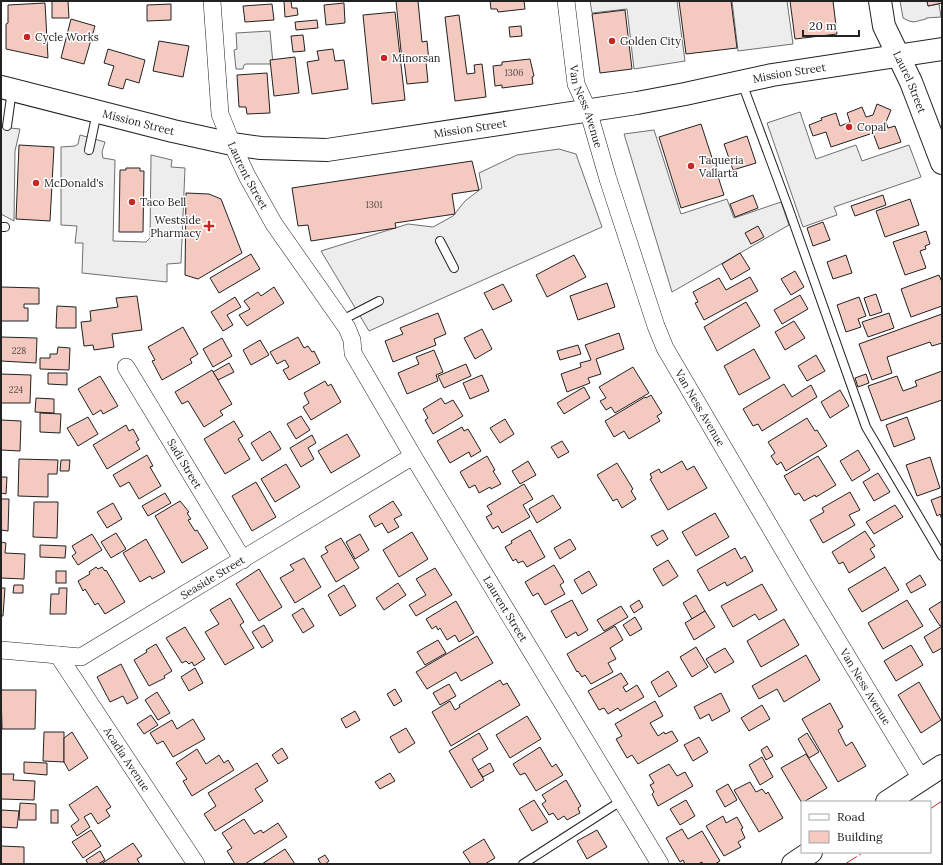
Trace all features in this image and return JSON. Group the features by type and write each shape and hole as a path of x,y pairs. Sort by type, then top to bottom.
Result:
{"main road":[{"name":"Laurel Street","path":"880,1 884,26 912,82 942,163"},
{"name":"Mission Street","path":"7,88 173,131 232,144 261,148 327,150 637,103 741,81 803,70 942,49"},
{"path":"889,801 942,766"},
{"path":"793,864 809,853"}],"street":[{"name":"Laurent Street","path":"212,1 220,114 247,176 274,224 347,322 352,340 353,353 413,456 660,864"},
{"name":"Van Ness Avenue","path":"566,1 576,84 588,110 610,186 656,326 666,348 804,585 922,780"},
{"name":"Sadi Street","path":"126,367 243,560"},
{"name":"Seaside Street","path":"1,650 81,657 413,456"},
{"name":"Acadia Avenue","path":"58,655 196,864"}],"lane":[{"path":"741,81 752,107 866,427 942,556"},
{"path":"7,88 7,126"},
{"path":"89,150 97,112"},
{"path":"440,241 454,268"},
{"path":"347,322 379,301"},
{"path":"523,864 622,801"}],"shaded area":[{"path":"590,1 677,1 685,61 634,69 627,9 592,13"},
{"path":"732,1 787,1 793,44 738,51"},
{"path":"900,1 927,1 928,6 939,4 941,17 926,18 914,22 909,21 903,18"},
{"path":"270,31 273,64 246,64 244,65 243,69 236,69 234,50 237,49 236,33"},
{"path":"800,112 816,159 856,145 862,161 909,145 921,177 834,207 837,215 803,227 767,123"},
{"path":"1,127 20,129 15,151 14,221 1,214"},
{"path":"654,130 681,214 727,199 734,218 781,202 789,225 672,292 624,134"},
{"path":"80,135 105,142 102,152 103,158 115,160 113,241 146,242 150,238 151,155 172,160 171,167 185,168 181,263 167,264 167,282 82,273 83,243 75,243 77,226 61,225 61,147 75,146 78,144"},
{"path":"559,149 576,154 602,227 369,331 321,251 408,224 433,227 453,216 465,201 482,188 479,173 517,155"}],"building":[{"path":"52,1 68,1 69,18 52,18"},
{"path":"284,1 291,1 292,8 297,8 298,15 285,17"},
{"path":"396,1 418,1 422,42 427,41 429,62 426,62 428,82 407,84 404,61 402,61"},
{"path":"490,1 524,1 525,9 498,12 497,9 491,9"},
{"path":"679,1 731,1 737,48 686,54"},
{"path":"790,1 833,1 837,34 795,39"},
{"path":"927,1 942,1 942,3 928,6"},
{"name":"Cycle Works","path":"45,3 48,58 6,49 8,5"},
{"path":"344,3 345,23 326,25 324,5"},
{"path":"171,4 171,20 147,21 147,5"},
{"path":"272,4 274,20 245,22 243,6"},
{"name":"Golden City","path":"625,10 632,69 600,73 592,14"},
{"name":"Minorsan","path":"395,12 405,100 372,104 363,15"},
{"path":"459,15 467,74 475,73 474,65 482,64 486,97 455,101 445,17"},
{"path":"71,19 95,26 84,64 61,58"},
{"path":"317,20 318,28 296,30 295,22"},
{"path":"521,26 522,36 510,37 509,27"},
{"path":"303,35 305,51 293,52 291,36"},
{"path":"159,41 189,46 183,77 153,71"},
{"path":"108,49 145,60 139,83 126,79 123,89 108,85 114,66 104,63"},
{"path":"333,49 335,61 344,60 348,89 312,94 307,62 319,60 317,51"},
{"path":"295,57 299,93 274,96 270,60"},
{"path":"530,59 534,76 532,77 533,84 502,88 502,85 495,86 493,66 502,65 502,62"},
{"path":"267,73 270,113 247,114 246,107 239,107 237,75"},
{"name":"Copal","path":"877,104 891,110 886,122 888,128 895,126 901,142 879,149 873,133 831,147 826,132 813,136 809,125 822,120 821,118 836,113 840,126 850,122 847,113 862,107 866,117 873,115"},
{"name":"Taqueria Vallarta","path":"701,124 724,195 681,208 659,137"},
{"path":"747,136 756,163 733,170 724,144"},
{"path":"19,145 54,147 50,221 16,219"},
{"path":"472,161 479,190 452,194 455,214 395,223 396,228 311,241 308,225 298,226 292,188"},
{"name":"Taco Bell","path":"126,168 140,168 140,171 144,171 143,232 119,232 120,170 126,170"},
{"name":"Westside Pharmacy","path":"186,193 209,194 221,199 242,253 198,279 185,275"},
{"path":"753,195 758,208 735,217 730,204"},
{"path":"883,195 886,205 855,216 851,206"},
{"path":"910,199 919,225 885,237 876,211"},
{"path":"823,222 830,240 813,246 807,228"},
{"path":"758,226 764,237 751,244 745,233"},
{"path":"926,231 930,244 925,246 926,249 920,251 926,268 905,275 893,242"},
{"path":"740,253 750,269 731,280 722,264"},
{"path":"251,254 260,269 219,293 210,278"},
{"path":"574,255 586,277 547,297 536,275"},
{"path":"846,255 852,273 833,279 827,262"},
{"path":"795,271 804,287 791,295 781,279"},
{"path":"939,275 942,282 942,306 911,317 901,289"},
{"path":"750,277 758,291 704,320 695,303 698,302 693,292 719,278 726,290"},
{"path":"607,283 615,307 578,320 570,296"},
{"path":"503,284 512,301 493,310 484,293"},
{"path":"1,287 39,288 39,304 24,304 24,308 28,308 28,321 1,321"},
{"path":"274,287 284,303 247,326 239,315 250,309 244,301 258,292 261,296"},
{"path":"876,294 882,312 870,316 864,298"},
{"path":"800,295 808,309 782,324 774,310"},
{"path":"137,296 142,330 112,334 114,347 94,350 93,345 84,346 81,322 91,321 90,311 118,307 116,298"},
{"path":"235,297 241,307 227,315 233,325 223,331 211,312"},
{"path":"859,297 866,316 858,319 861,327 846,332 837,305"},
{"path":"746,302 760,326 717,351 704,327"},
{"path":"57,306 76,307 76,328 56,328"},
{"path":"438,313 446,334 434,339 436,345 393,362 385,341 403,334 400,328"},
{"path":"889,313 894,328 868,337 862,322"},
{"path":"942,314 942,343 932,346 930,342 887,357 892,373 872,380 859,344"},
{"path":"794,321 805,338 785,350 775,332"},
{"path":"183,327 198,354 190,359 192,363 162,380 152,361 155,360 148,347"},
{"path":"482,329 492,349 475,359 464,338"},
{"path":"619,333 624,349 596,359 601,374 588,378 590,383 567,392 561,374 581,367 580,363 591,360 585,345"},
{"path":"1,337 37,338 36,363 1,361"},
{"path":"298,337 304,348 308,346 312,352 314,351 320,363 289,380 283,370 289,367 285,360 277,364 270,352"},
{"path":"222,338 232,356 213,367 203,349"},
{"path":"260,340 269,355 251,365 243,350"},
{"path":"578,345 581,354 560,360 557,351"},
{"path":"58,347 70,348 69,370 40,369 40,358 50,358 50,354 57,354"},
{"path":"754,349 770,378 739,395 724,366"},
{"path":"434,350 443,372 436,375 438,381 407,394 398,373 419,364 416,357"},
{"path":"816,355 825,371 807,381 798,366"},
{"path":"229,363 234,372 218,380 213,372"},
{"path":"466,364 471,376 444,388 438,376"},
{"path":"633,367 649,393 615,413 611,407 606,410 600,401 606,398 599,387"},
{"path":"212,370 232,404 220,411 223,415 204,427 188,401 182,404 175,392"},
{"path":"942,371 942,400 881,421 868,386 897,376 903,391 917,386 915,381"},
{"path":"48,373 67,373 67,385 48,384"},
{"path":"1,374 31,375 30,403 1,403"},
{"path":"866,374 869,383 858,387 855,378"},
{"path":"482,375 489,391 470,399 463,383"},
{"path":"100,376 118,406 103,414 101,410 93,415 78,389"},
{"path":"325,381 328,386 331,384 341,402 311,420 303,407 309,403 304,393"},
{"path":"784,384 792,397 811,385 817,397 762,431 758,424 753,426 743,409"},
{"path":"584,387 590,398 564,414 557,403"},
{"path":"840,390 849,406 830,418 821,402"},
{"path":"651,395 662,413 657,416 660,421 629,439 624,431 614,437 605,421 645,397 646,398"},
{"path":"36,398 54,399 54,413 35,412"},
{"path":"441,398 445,404 453,400 463,416 433,434 425,420 428,418 423,409"},
{"path":"40,413 61,414 60,433 40,432"},
{"path":"301,416 310,430 296,439 287,424"},
{"path":"88,417 98,434 78,446 67,428"},
{"path":"907,417 915,439 894,447 886,425"},
{"path":"807,418 827,446 786,471 781,462 777,465 771,456 775,453 768,442"},
{"path":"505,419 514,434 500,443 490,428"},
{"path":"1,420 21,421 20,451 1,450"},
{"path":"234,421 243,436 238,439 250,459 225,474 204,439"},
{"path":"126,425 129,431 133,429 139,440 136,442 140,449 107,469 93,445"},
{"path":"462,427 464,431 468,429 481,451 471,457 469,452 450,463 437,441"},
{"path":"270,431 281,449 262,461 251,443"},
{"path":"347,434 360,456 331,473 318,451"},
{"path":"312,435 316,443 308,448 314,459 301,467 290,448"},
{"path":"562,441 569,452 558,458 551,447"},
{"path":"858,450 870,470 852,481 840,461"},
{"path":"147,455 153,466 150,467 161,486 139,499 129,482 120,487 113,475"},
{"path":"487,456 495,470 493,471 501,484 491,489 490,487 479,493 475,485 469,488 460,472"},
{"path":"818,456 836,485 816,497 815,495 804,501 799,493 795,495 784,476"},
{"path":"930,457 940,488 917,496 906,465"},
{"path":"19,459 58,460 57,474 48,474 48,497 18,496"},
{"path":"61,460 70,460 69,471 60,471"},
{"path":"528,461 536,475 520,484 512,471"},
{"path":"682,461 687,470 694,466 707,488 668,510 650,479 652,478 650,474 659,469 661,473"},
{"path":"617,463 633,489 631,491 636,499 622,508 617,499 613,501 597,475"},
{"path":"286,464 300,487 275,502 261,479"},
{"path":"878,473 890,492 874,501 863,482"},
{"path":"1,477 7,477 6,494 1,493"},
{"path":"256,482 276,517 252,531 232,496"},
{"path":"524,484 533,499 523,505 530,517 502,533 498,526 493,529 486,517 492,514 487,506"},
{"path":"850,492 860,510 849,515 855,525 823,543 810,520 824,512 822,508"},
{"path":"165,493 171,503 148,516 142,506"},
{"path":"553,495 561,508 537,523 529,509"},
{"path":"942,496 942,520 940,514 937,516 931,500"},
{"path":"1,499 9,499 8,531 1,530"},
{"path":"180,501 189,512 187,513 191,519 188,520 195,531 197,530 208,548 182,563 155,516"},
{"path":"393,501 402,515 394,519 399,527 388,533 382,523 375,527 369,516"},
{"path":"34,502 58,502 57,538 33,537"},
{"path":"113,503 122,519 107,528 97,512"},
{"path":"895,505 903,517 874,534 866,522"},
{"path":"715,513 729,537 696,556 682,532"},
{"path":"530,530 545,557 527,567 523,561 518,563 516,559 513,561 505,547 512,543 511,541"},
{"path":"663,530 668,539 657,546 651,536"},
{"path":"865,531 875,546 870,549 875,557 849,573 843,562 839,564 832,552"},
{"path":"412,532 428,559 399,577 383,550"},
{"path":"116,533 126,549 111,558 101,542"},
{"path":"92,534 102,550 78,565 72,556 76,553 72,546"},
{"path":"360,534 369,550 355,559 346,542"},
{"path":"341,538 359,568 336,582 321,556 328,552 325,547"},
{"path":"146,539 165,572 152,579 150,576 140,582 123,553"},
{"path":"570,539 576,549 560,559 554,548"},
{"path":"1,542 6,543 5,553 25,554 24,579 1,578"},
{"path":"40,545 66,546 65,558 40,557"},
{"path":"735,548 741,559 745,556 753,571 727,586 725,582 709,591 697,570"},
{"path":"304,558 321,587 295,603 280,578 294,570 290,565"},
{"path":"668,560 678,576 663,586 653,569"},
{"path":"554,565 564,582 560,585 565,594 545,605 538,593 533,596 525,582"},
{"path":"96,567 98,569 102,567 105,571 106,570 125,602 105,614 98,603 95,605 85,589 83,591 78,581 90,574 89,572"},
{"path":"885,567 899,590 862,612 848,589"},
{"path":"435,568 452,595 416,616 409,605 426,595 416,579"},
{"path":"259,569 282,607 259,621 236,584"},
{"path":"56,571 66,571 66,583 56,583"},
{"path":"589,571 597,585 582,594 574,580"},
{"path":"920,575 926,585 911,593 906,584"},
{"path":"398,583 406,595 384,610 376,598"},
{"path":"762,584 777,610 759,620 755,614 733,627 721,606"},
{"path":"14,585 23,585 23,593 13,593"},
{"path":"344,585 356,606 340,616 328,595"},
{"path":"1,588 5,588 3,616 1,616"},
{"path":"59,588 67,588 66,614 50,614 51,594 59,594"},
{"path":"696,595 705,611 692,619 683,603"},
{"path":"230,598 244,622 240,625 254,648 225,665 205,632 219,624 210,610"},
{"path":"572,600 588,630 578,636 576,632 566,638 551,611"},
{"path":"639,600 643,607 634,613 630,606"},
{"path":"907,600 923,626 883,649 868,623"},
{"path":"456,601 474,633 459,642 455,635 447,640 440,628 438,630 436,626 432,629 426,619"},
{"path":"942,601 942,625 940,626 929,609"},
{"path":"621,606 628,617 604,631 597,620"},
{"path":"303,608 314,626 303,633 292,615"},
{"path":"705,611 715,627 694,640 685,623"},
{"path":"635,617 642,629 630,636 623,625"},
{"path":"784,619 799,645 761,667 747,641"},
{"path":"264,625 273,641 262,648 252,632"},
{"path":"615,626 623,640 610,648 616,659 608,663 613,672 591,684 585,675 582,677 578,671 577,672 567,654"},
{"path":"942,626 942,648 933,653 924,637"},
{"path":"185,627 205,659 194,666 192,662 189,664 186,661 182,663 166,638"},
{"path":"477,636 493,663 461,681 456,672 427,689 416,672"},
{"path":"438,640 446,653 425,665 417,652"},
{"path":"156,644 172,671 164,676 165,678 149,686 134,660"},
{"path":"911,645 923,665 896,681 884,661"},
{"path":"696,647 708,667 692,677 680,657"},
{"path":"725,648 734,662 715,673 706,659"},
{"path":"806,655 820,680 784,702 777,689 759,699 752,686"},
{"path":"121,664 138,698 127,704 123,696 110,702 97,677"},
{"path":"195,668 203,683 189,691 181,677"},
{"path":"668,671 677,686 659,697 651,682"},
{"path":"621,673 628,684 623,687 626,692 637,685 644,697 620,711 618,708 608,714 604,708 599,710 588,691"},
{"path":"500,680 503,685 507,683 520,705 451,746 432,712 450,701 455,710 460,707 459,705"},
{"path":"919,682 941,720 921,733 898,695"},
{"path":"449,684 456,696 440,705 433,693"},
{"path":"395,689 402,701 394,706 387,694"},
{"path":"1,690 36,690 35,729 2,729"},
{"path":"157,692 170,713 158,720 145,700"},
{"path":"721,693 730,711 712,721 709,714 700,719 694,707"},
{"path":"655,701 663,716 650,723 658,736 664,732 665,734 672,731 678,741 638,764 632,755 627,758 616,739 622,736 615,724"},
{"path":"830,703 843,727 838,730 846,746 852,742 866,766 838,782 802,719"},
{"path":"762,705 770,719 749,731 741,718"},
{"path":"355,711 360,720 346,728 341,719"},
{"path":"151,715 158,725 144,734 137,724"},
{"path":"527,716 541,739 510,758 496,735"},
{"path":"193,719 205,739 173,757 163,741 157,744 150,733 172,720 177,729"},
{"path":"406,728 415,743 399,753 390,737"},
{"path":"44,732 64,732 64,762 43,761"},
{"path":"72,732 88,758 69,771 64,762 64,738"},
{"path":"479,733 488,749 472,759 484,780 471,788 449,751"},
{"path":"807,733 819,752 809,758 798,739"},
{"path":"699,737 708,752 693,761 684,745"},
{"path":"767,746 773,756 766,760 761,750"},
{"path":"540,747 552,767 556,764 563,775 536,791 525,773 520,775 513,764"},
{"path":"282,748 288,758 278,764 272,755"},
{"path":"197,749 206,764 219,755 224,763 228,760 234,770 192,796 183,781 187,779 176,763"},
{"path":"806,754 827,788 805,801 801,801 781,768"},
{"path":"762,757 773,777 760,785 749,765"},
{"path":"24,762 47,763 47,775 24,773"},
{"path":"257,763 268,781 255,789 263,801 215,831 204,814 216,806 208,793"},
{"path":"490,763 494,771 483,777 478,770"},
{"path":"669,764 677,776 685,772 693,786 658,806 652,794 654,792 650,785 654,783 649,775"},
{"path":"390,773 395,781 380,789 375,782"},
{"path":"1,774 14,774 13,780 35,781 34,800 1,799"},
{"path":"566,780 581,806 578,808 580,813 567,820 564,816 558,820 553,813 549,815 542,804 546,801 542,795"},
{"path":"750,782 756,792 762,789 766,794 768,792 783,818 759,832 734,790"},
{"path":"728,784 737,800 725,807 716,791"},
{"path":"97,786 111,807 106,810 110,816 98,824 91,813 84,817 90,827 77,836 71,826 79,820 69,805"},
{"path":"534,800 548,822 532,831 519,809"},
{"path":"686,800 695,816 680,825 670,809"},
{"path":"20,803 36,804 36,820 19,820"},
{"path":"1,810 19,811 17,828 1,827"},
{"path":"51,810 58,810 58,823 51,823"},
{"path":"723,816 726,823 737,817 743,828 741,829 745,838 738,842 741,847 724,856 706,826"},
{"path":"244,819 254,834 261,830 263,833 278,823 287,837 245,864 235,864 227,851 232,848 222,833"},
{"path":"682,829 688,839 702,831 720,861 715,864 703,864 702,862 698,864 685,864 683,860 680,862 666,838"},
{"path":"91,830 101,846 83,858 72,842"},
{"path":"597,830 607,847 587,859 577,841"},
{"path":"484,839 495,858 485,864 471,864 463,852"},
{"path":"133,843 142,856 137,859 140,864 101,864"},
{"path":"1,846 24,847 24,864 1,864"},
{"path":"285,849 295,864 262,864"},
{"path":"100,851 105,860 98,864 88,864 86,860"},
{"path":"325,855 329,861 325,864 321,864 318,859"}],"power":[{"path":"931,808 942,801"},
{"path":"845,864 862,853"}],"place":[{"name":"Cycle Works","path":"27,37"},
{"name":"Golden City","path":"612,41"},
{"name":"Minorsan","path":"384,58"},
{"name":"Copal","path":"849,127"},
{"name":"Taqueria Vallarta","path":"691,166"},
{"name":"McDonald's","path":"36,183"},
{"name":"Taco Bell","path":"132,202"},
{"name":"Westside Pharmacy","path":"209,226"}]}
